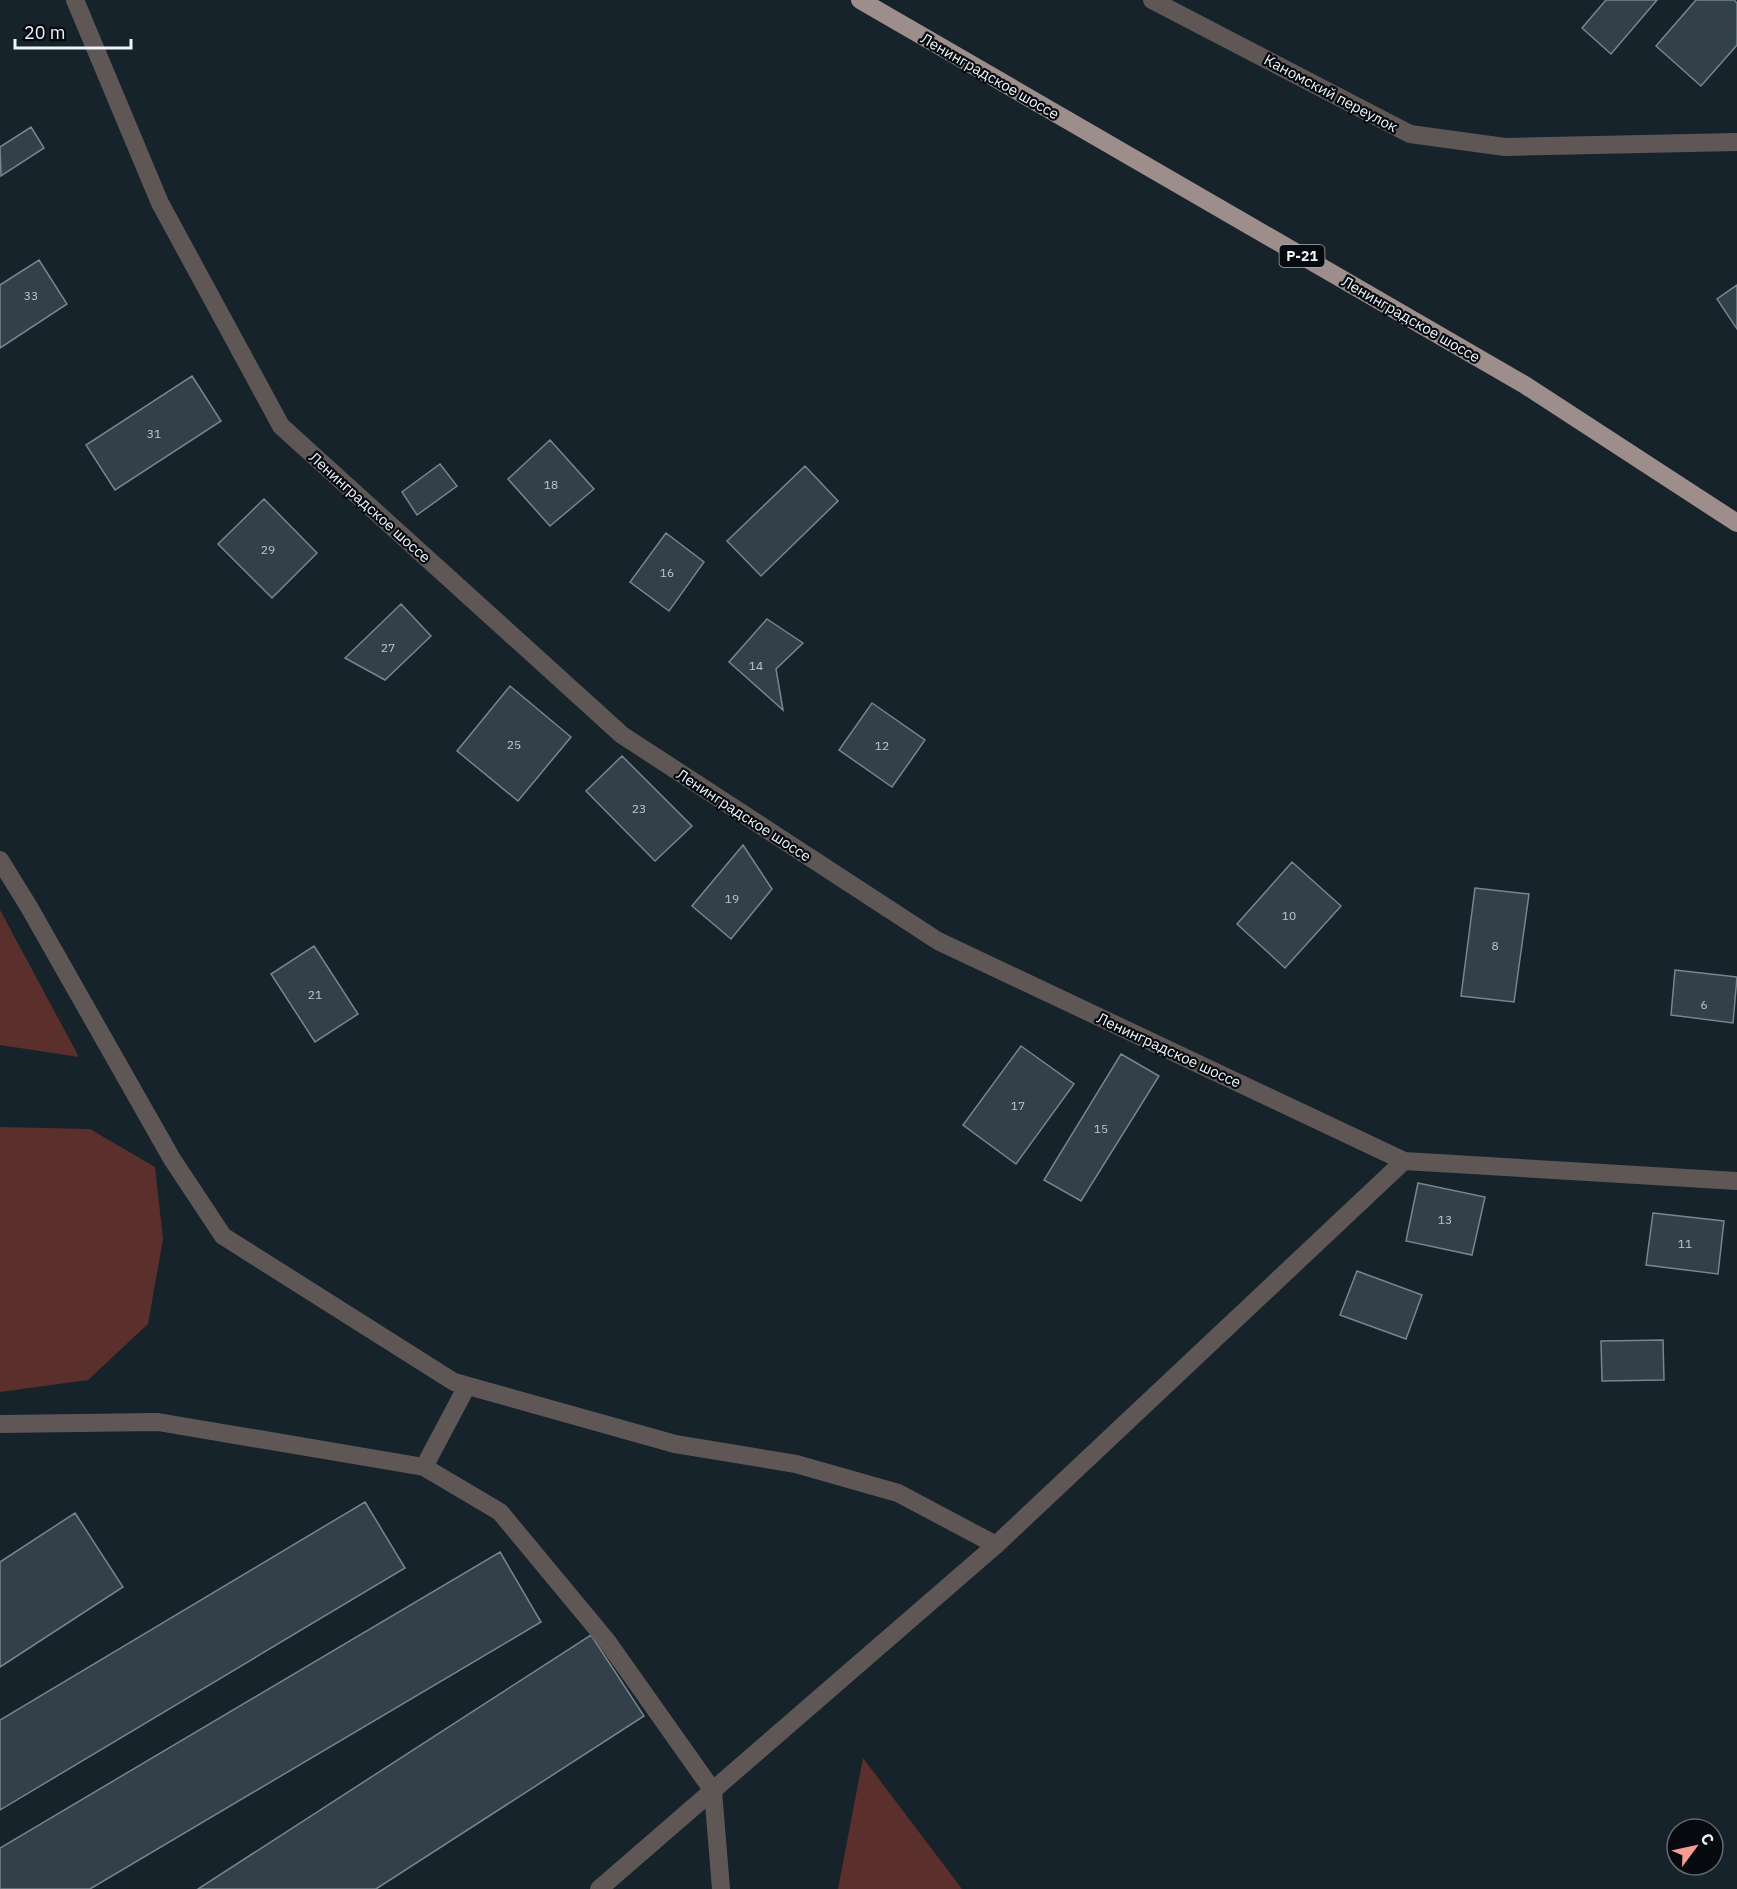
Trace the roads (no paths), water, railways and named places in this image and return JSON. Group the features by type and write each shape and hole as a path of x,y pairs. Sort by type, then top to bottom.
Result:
{"main road":[{"name":"Ленинградское шоссе","path":"860,0 1525,385 1737,523"}],"street":[{"name":"Ленинградское шоссе","path":"75,0 160,203 281,426 622,735 938,941 1404,1161 1737,1181"},
{"name":"Каномский переулок","path":"1152,0 1410,134 1505,147 1737,142"},
{"path":"0,860 172,1159 223,1236 454,1382 675,1444 796,1464 898,1493 996,1545"},
{"path":"599,1889 996,1545 1404,1161"},
{"path":"424,1467 467,1386"},
{"path":"0,1424 158,1422 424,1467 500,1512 607,1641 713,1791 722,1889"}]}
